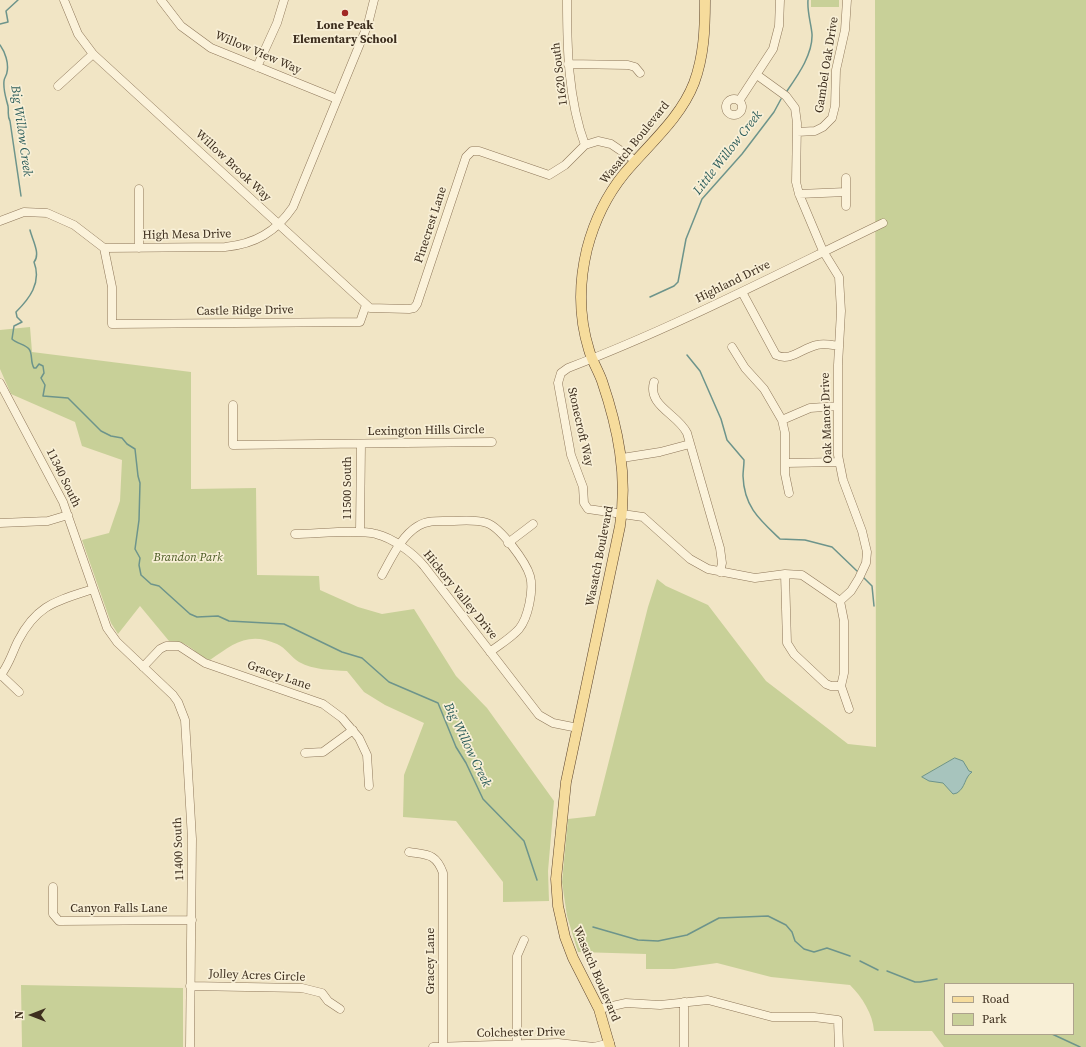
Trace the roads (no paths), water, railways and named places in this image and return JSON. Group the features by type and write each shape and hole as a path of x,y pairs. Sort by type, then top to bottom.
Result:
{"main road":[{"name":"Wasatch Boulevard","path":"610,1045 599,1009 568,947 560,918 556,870 564,797 622,514 624,485 622,458 605,391 592,359 584,329 581,302 583,273 587,250 594,227 609,196 679,110 694,84 702,57 704,43 704,0"}],"street":[{"name":"Willow Brook Way","path":"64,0 78,34 93,54 366,306"},
{"name":"Willow View Way","path":"161,0 181,26 202,43 337,99"},
{"path":"257,67 277,23 284,0"},
{"name":"High Mesa Drive","path":"104,248 226,248 239,246 261,238 280,225 293,207 368,24 374,0"},
{"name":"11620 South","path":"567,0 568,64 578,121 585,145"},
{"path":"739,101 769,56 777,38 780,0"},
{"name":"Gambel Oak Drive","path":"797,132 815,131 823,127 832,118 835,106 836,70 846,30 847,0"},
{"path":"58,86 93,54"},
{"path":"568,64 628,65 635,67 640,73"},
{"name":"Oak Manor Drive","path":"757,75 791,101 796,116 796,182 799,194 823,251 839,277 841,312 838,406 839,462 843,480 862,531 866,552 866,563 859,578 851,591 840,601"},
{"path":"585,145 598,141 605,142 636,161"},
{"name":"Pinecrest Lane","path":"366,306 376,310 414,308 418,304 466,157 472,151 479,151 549,175 565,165 585,145"},
{"path":"846,178 846,206"},
{"path":"139,189 139,248"},
{"path":"799,194 846,192"},
{"path":"0,221 24,212 48,213 74,225 104,248"},
{"name":"Highland Drive","path":"592,359 633,343 883,223"},
{"name":"Castle Ridge Drive","path":"104,248 112,287 112,324 360,322 366,306"},
{"path":"742,292 776,355 785,358 818,345 839,346"},
{"path":"732,347 745,368 764,389 782,420 785,433 785,474 789,493"},
{"name":"Stonecroft Way","path":"592,359 564,370 558,380 558,390 571,455 583,487 585,505 592,510 622,514"},
{"path":"654,382 652,394 655,400 684,426 720,548 722,563 720,572"},
{"name":"11340 South","path":"0,383 55,485 67,512 104,619 112,635 144,667"},
{"name":"Lexington Hills Circle","path":"233,405 233,445 492,442"},
{"path":"782,420 810,408 838,406"},
{"name":"11500 South","path":"360,532 361,444"},
{"path":"622,458 660,452 690,444"},
{"path":"786,463 839,462"},
{"path":"0,523 50,521 67,512"},
{"path":"622,514 640,516 646,519 690,559 702,566 720,572 755,578 796,574 806,577 840,601 844,628 844,678 841,686 849,709"},
{"path":"382,575 400,546 411,531 417,526 434,521 472,520 486,523 499,531 528,570 531,577 530,592 525,615 519,628 490,652"},
{"path":"508,543 533,524"},
{"name":"Hickory Valley Drive","path":"295,534 360,532 382,536 400,546 418,559 424,566 539,715 553,723 578,728"},
{"path":"785,574 785,637 789,648 826,684 831,686 841,686"},
{"path":"19,692 0,676 8,666 24,629 33,618 55,601 93,589"},
{"name":"Gracey Lane","path":"144,667 160,649 166,646 179,646 209,665 323,704 342,718 359,738 367,755 369,786"},
{"name":"11400 South","path":"144,667 178,702 185,720 192,839 190,1047"},
{"path":"305,753 323,752 353,730"},
{"name":"Gracey Lane","path":"409,852 432,856 439,863 442,873 443,1046"},
{"name":"Canyon Falls Lane","path":"53,887 53,914 59,921 192,920"},
{"path":"517,1044 517,956 524,940"},
{"name":"Jolley Acres Circle","path":"190,986 302,988 322,993 328,1001 340,1008"},
{"path":"599,1009 626,1003 660,1005 708,1000 772,1017 814,1017 838,1020 839,1047"},
{"path":"684,1002 684,1047"},
{"name":"Colchester Drive","path":"433,1047 484,1047 517,1044 558,1043 594,1047 610,1045"}],"water":[{"path":"955,758 963,761 969,771 972,772 969,774 960,791 957,793 953,794 943,783 929,781 922,777"}],"waterway":[{"name":"Big Willow Creek","path":"0,24 8,22 6,11 18,0"},
{"name":"Little Willow Creek","path":"787,91 804,64 812,42 808,0"},
{"name":"Big Willow Creek","path":"0,45 7,61 7,73 4,80 4,88 21,196"},
{"name":"Little Willow Creek","path":"650,297 674,286 678,282 686,239 702,199 742,154 774,112 781,99"},
{"name":"Big Willow Creek","path":"30,230 37,255 34,262 36,270 35,284 30,296 16,312 17,317 22,322 14,326 12,339 29,349 34,368 36,368 39,364 43,366 44,373 41,378 45,385 43,396 68,398 101,431 111,436 122,438 127,444 135,449 140,483 139,520 135,549 140,558 139,565 141,575 151,584 159,586 190,614 197,617 218,616 229,621 284,624 342,652 362,658 389,682 438,703 456,747 466,763 483,799 524,841 537,880"},
{"name":"Little Willow Creek","path":"687,355 700,371 721,419 727,440 744,460 744,487 746,496 754,512 780,539 805,540 832,547 857,571"},
{"name":"Little Willow Creek","path":"864,578 872,586 874,606"},
{"name":"Big Willow Creek","path":"593,927 638,940 658,941 687,935 719,918 768,916 786,925 792,932 795,941 804,949 814,952 827,948 850,956"},
{"name":"Big Willow Creek","path":"860,961 878,970"},
{"name":"Big Willow Creek","path":"887,971 915,982 937,979"},
{"name":"Big Willow Creek","path":"1054,1035 1080,1047"}],"place":[{"name":"Lone Peak Elementary School","path":"345,13"}],"park label":[{"name":"Brandon Park","path":"188,558"}]}
